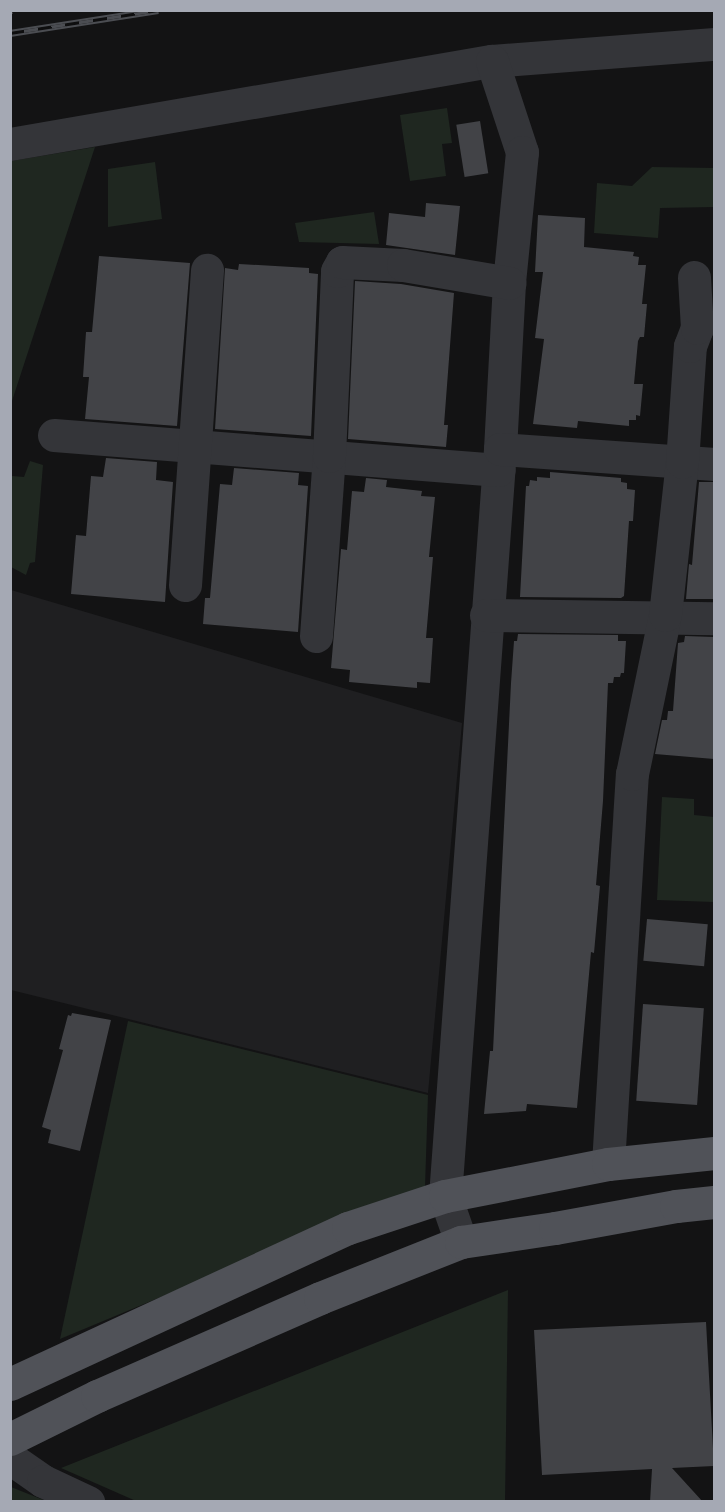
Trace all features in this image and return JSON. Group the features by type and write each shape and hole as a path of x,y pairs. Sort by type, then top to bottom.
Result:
{"main road":[{"path":"10,1384 348,1228 445,1196 608,1164 714,1153"},
{"path":"10,1439 108,1392 320,1298 461,1242 676,1206 714,1202"}],"street":[{"path":"10,144 492,61 714,44"},
{"path":"461,1242 445,1196 499,459 509,284 522,152 492,61"},
{"path":"316,636 329,456 337,271 342,262 403,265 509,284"},
{"path":"185,585 207,270"},
{"path":"608,1164 632,774 665,615 682,462 690,346 697,328 694,277"},
{"path":"54,435 329,456 682,462 714,465"},
{"path":"486,615 665,615 714,618"},
{"path":"10,1458 43,1481 88,1502"}],"shaded area":[{"path":"447,108 452,143 442,144 446,176 410,181 400,115"},
{"path":"95,147 11,404 11,161"},
{"path":"155,162 162,219 108,227 108,169"},
{"path":"652,167 714,168 714,207 660,208 658,238 594,233 597,183 632,186"},
{"path":"374,212 379,244 299,242 295,223"},
{"path":"30,461 43,465 35,562 30,563 26,575 11,567 10,485 12,476 24,477"},
{"path":"11,590 462,723 428,1093 11,990"},
{"path":"662,797 694,799 694,815 714,817 714,902 657,900"},
{"path":"128,1021 428,1095 425,1187 60,1339"},
{"path":"508,1290 505,1501 136,1501 61,1468"},
{"path":"11,1487 46,1501 11,1501"}],"building":[{"path":"480,121 488,173 465,177 456,125"},
{"path":"426,203 460,206 455,255 386,245 389,213 425,217"},
{"path":"538,215 585,218 584,247 634,252 633,256 639,257 638,265 646,265 642,304 647,304 644,337 640,337 638,341 634,384 643,384 640,416 636,415 636,420 629,420 629,426 578,421 577,428 533,424 544,339 535,338 543,272 535,272"},
{"path":"99,256 190,263 177,426 85,419 89,377 83,377 86,332 92,332"},
{"path":"239,264 309,268 309,273 318,274 311,436 215,429 225,268 238,270"},
{"path":"355,281 401,284 454,293 444,425 448,425 446,447 348,439"},
{"path":"106,458 157,462 156,480 173,482 165,602 71,594 76,535 86,536 91,476 103,477"},
{"path":"234,468 299,473 298,485 308,486 298,632 203,624 205,598 210,598 220,484 232,485"},
{"path":"550,472 621,478 621,482 627,483 627,489 635,490 633,521 629,521 624,596 621,598 520,597 526,486 529,486 530,480 537,481 537,477 550,478"},
{"path":"366,478 387,480 386,487 422,491 421,496 435,497 429,557 433,557 426,638 433,638 430,683 417,682 417,688 349,682 350,670 331,668 341,549 347,550 352,491 364,492"},
{"path":"699,482 714,482 714,599 686,599 689,564 692,565"},
{"path":"518,634 618,635 618,641 626,641 624,673 621,673 620,677 614,677 613,683 608,683 603,801 596,885 600,886 594,953 591,952 577,1108 527,1104 526,1111 484,1114 490,1051 493,1051 511,683 514,641 517,641"},
{"path":"685,636 714,637 714,759 655,754 662,720 667,720 668,711 673,711 678,643 684,642"},
{"path":"647,919 708,924 704,966 643,961"},
{"path":"643,1004 704,1008 697,1105 636,1101"},
{"path":"72,1013 111,1020 80,1151 48,1143 51,1130 42,1127 63,1050 59,1049 68,1015 71,1016"},
{"path":"706,1322 714,1466 672,1468 703,1502 650,1502 652,1469 542,1475 534,1330"}],"railway":[{"path":"10,33 158,10"}]}
